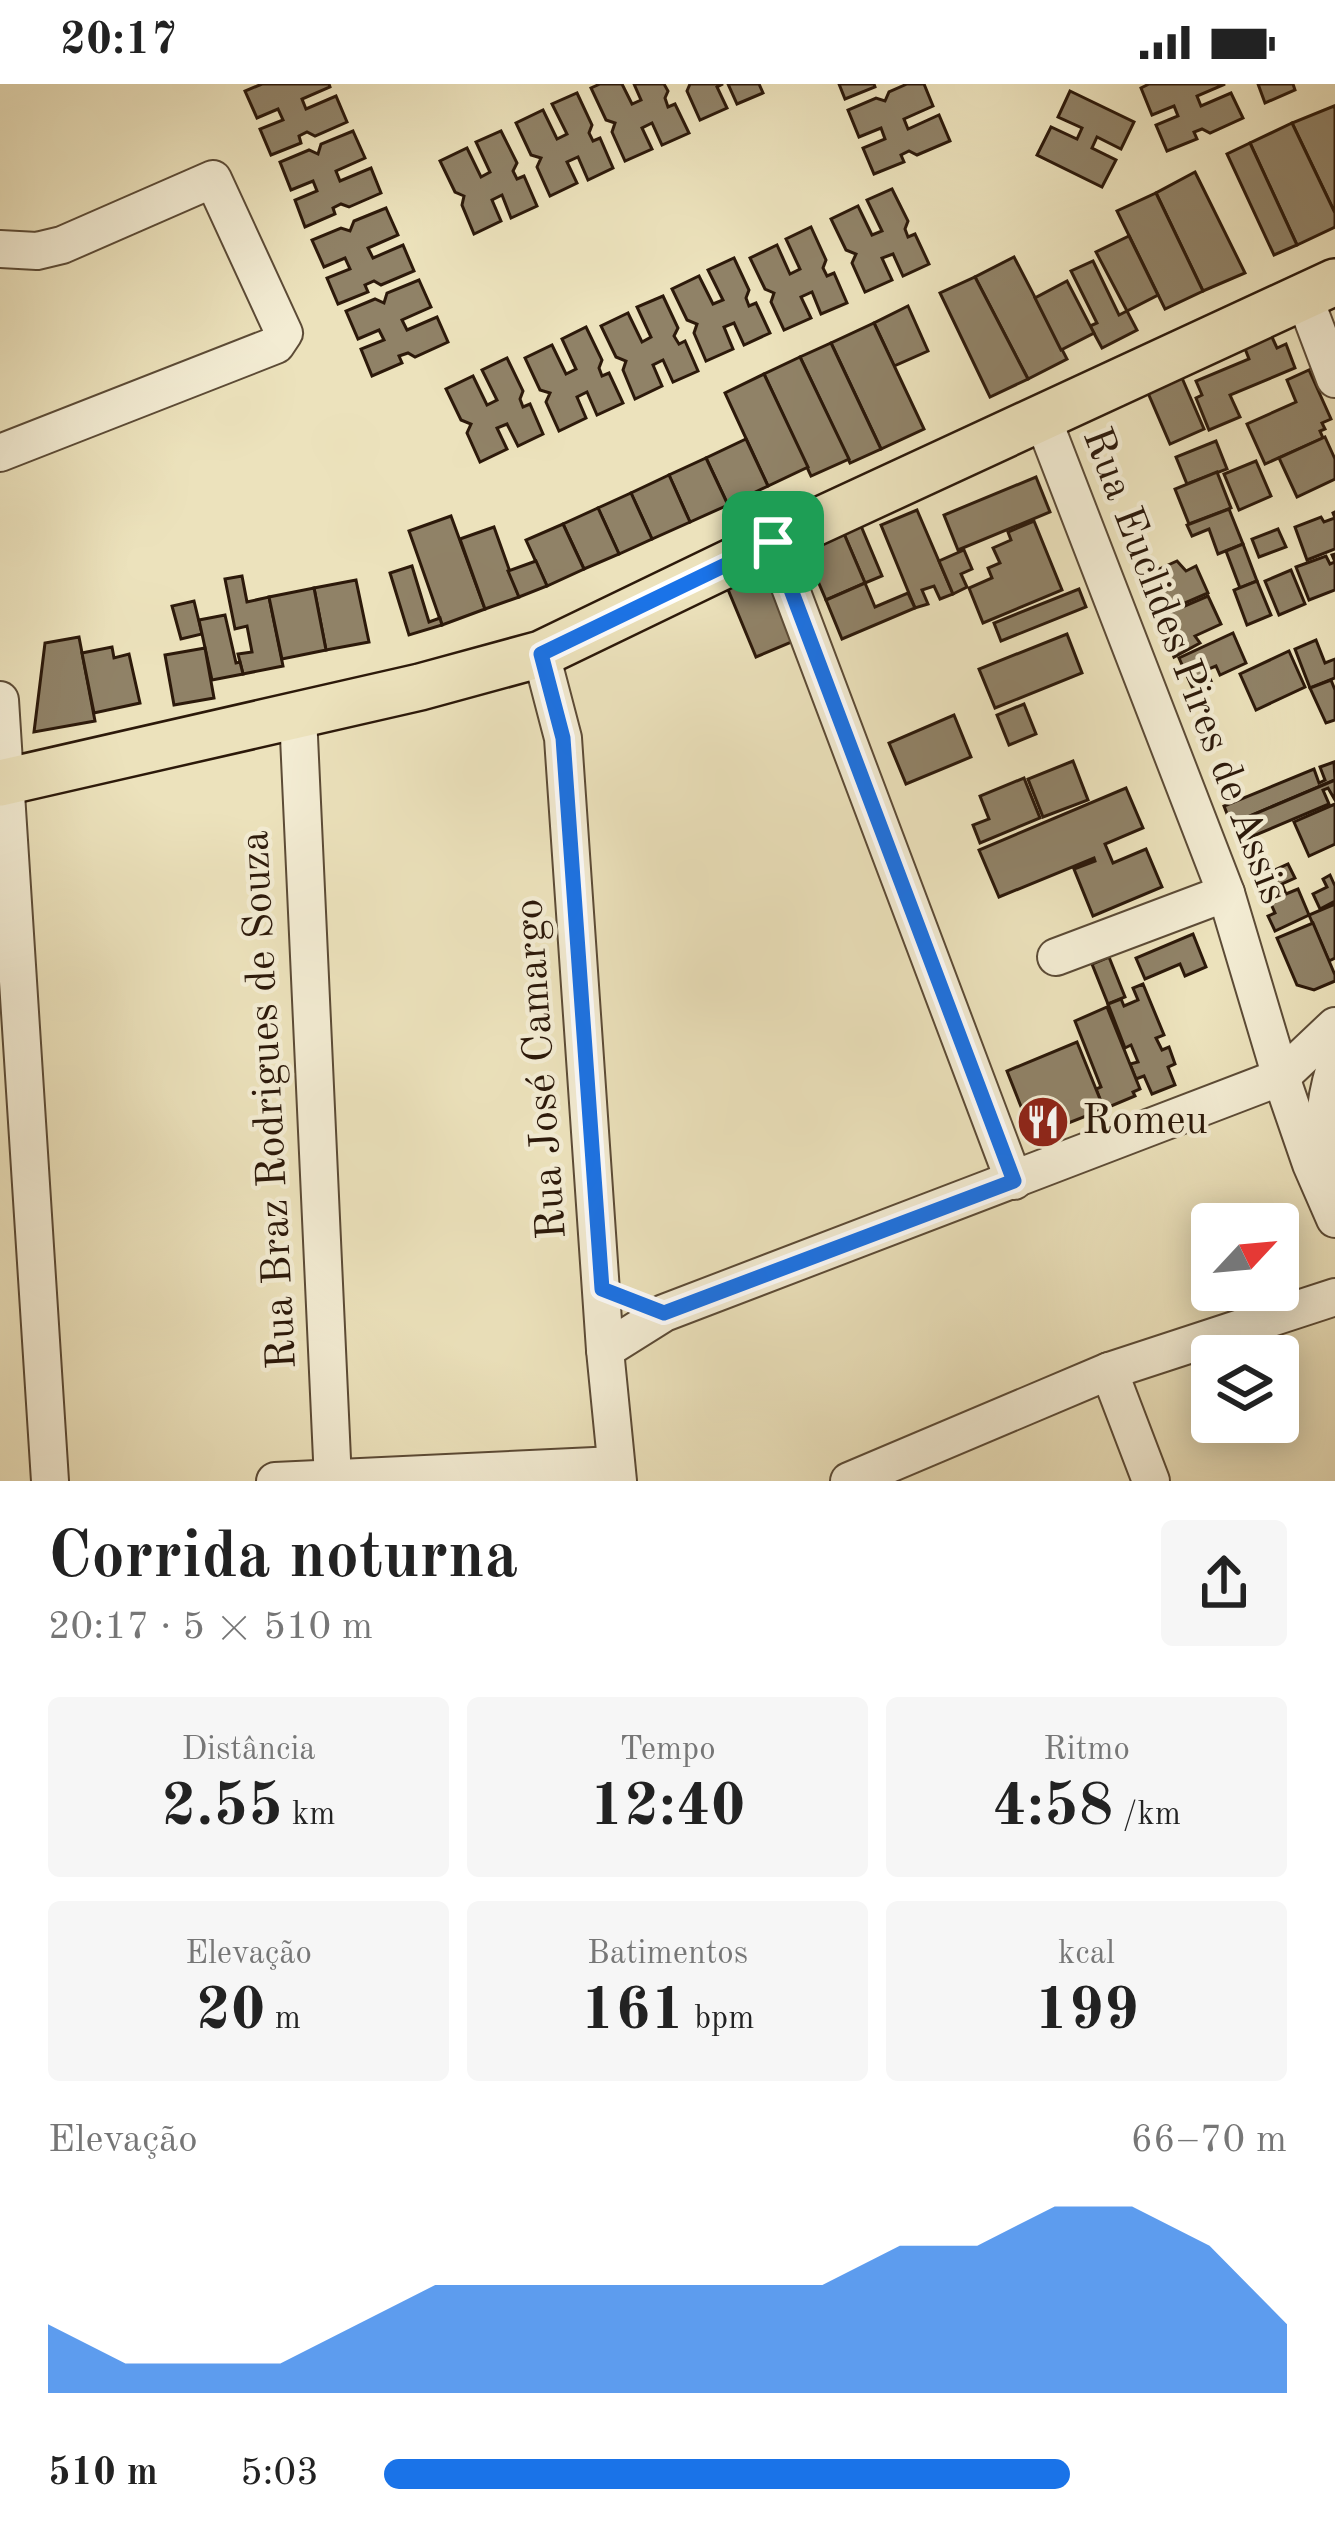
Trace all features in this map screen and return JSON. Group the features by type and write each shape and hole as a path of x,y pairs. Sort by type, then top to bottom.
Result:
{"main road":[{"path":"2,782 420,687 541,654 1319,290"}],"street":[{"path":"0,249 37,251 62,245 213,178 284,333 276,345 0,453"},
{"path":"1319,290 1335,379"},
{"name":"Rua Euclides Pires de Assis","path":"1042,417 1226,893 1281,1078 1325,1164 1335,1219"},
{"path":"773,542 1014,1181"},
{"name":"Rua José Camargo","path":"541,654 563,738 617,1473"},
{"path":"0,700 50,1481"},
{"name":"Rua Braz Rodrigues de Souza","path":"298,715 333,1479"},
{"path":"1056,957 1226,893"},
{"path":"605,1350 664,1313 1281,1078 1335,1026"},
{"path":"1325,1164 1324,1122 1335,1067"},
{"path":"602,1289 664,1313"},
{"path":"849,1481 1109,1371 1335,1297"},
{"path":"1109,1371 1151,1481"},
{"path":"275,1481 617,1473"}],"building":[{"path":"262,84 329,84 302,99 306,109 336,96 347,122 315,136 307,132 299,136 301,143 271,155 260,129 283,120 278,109 257,118 245,91"},
{"path":"622,84 632,104 641,100 634,84 664,84 668,107 675,104 689,133 662,145 652,123 642,128 652,149 625,161 612,132 615,123 606,120 591,88"},
{"path":"690,84 723,84 717,87 727,108 700,120 687,91"},
{"path":"728,84 759,84 763,93 737,104"},
{"path":"839,84 874,84 875,87 845,99"},
{"path":"907,84 924,84 933,106 904,119 908,129 939,115 950,141 917,155 909,151 901,155 904,162 874,174 863,148 885,139 881,128 859,137 848,110 876,98 885,101 889,92"},
{"path":"1149,84 1225,84 1197,96 1201,106 1231,93 1243,118 1210,133 1194,132 1197,139 1167,151 1156,125 1178,116 1174,106 1152,115 1141,88"},
{"path":"1258,84 1293,84 1295,90 1265,103"},
{"path":"1070,91 1134,122 1121,149 1097,137 1092,148 1116,160 1102,187 1037,155 1051,127 1077,139 1082,128 1058,117"},
{"path":"577,93 592,125 589,133 593,141 600,138 613,168 588,180 578,157 567,162 577,183 550,196 537,167 541,158 531,155 516,123 543,110 557,139 567,134 552,104"},
{"path":"1335,109 1335,213 1292,123"},
{"path":"1292,123 1335,213 1335,227 1297,245 1250,143"},
{"path":"353,131 365,158 336,171 340,181 371,168 381,193 349,207 341,204 333,208 335,214 305,227 295,200 317,191 313,181 291,190 280,162 309,150 318,154 321,144"},
{"path":"501,131 517,163 513,171 517,179 524,176 537,206 511,218 502,195 492,200 501,221 474,234 462,205 464,196 455,192 440,161 467,148 481,177 490,172 476,142"},
{"path":"1250,143 1297,245 1274,255 1227,154"},
{"path":"1195,172 1245,273 1203,291 1156,193"},
{"path":"892,189 908,221 908,237 915,234 929,264 903,276 893,254 882,258 892,280 865,292 852,263 856,254 846,250 831,219 858,206 872,235 882,231 867,200"},
{"path":"1156,193 1203,291 1165,309 1117,211"},
{"path":"386,208 398,235 368,248 373,258 403,245 414,271 381,285 374,281 365,285 368,292 338,304 327,278 350,269 345,258 324,267 312,240 341,228 350,231 354,221"},
{"path":"811,227 826,260 823,268 827,276 834,273 847,303 821,314 812,292 801,297 811,318 784,330 771,302 774,293 765,289 750,258 777,245 790,274 800,269 786,239"},
{"path":"1129,236 1158,295 1127,311 1096,252"},
{"path":"1014,257 1067,359 1028,379 975,277"},
{"path":"734,258 749,290 749,306 756,303 770,333 744,345 734,323 724,327 733,349 706,361 694,333 697,324 687,320 672,289 699,276 713,304 723,300 708,270"},
{"path":"1093,261 1119,315 1127,311 1137,330 1102,348 1090,326 1097,323 1071,271"},
{"path":"975,277 1028,379 990,397 940,293"},
{"path":"419,280 431,307 402,320 407,330 437,317 448,342 415,357 399,356 402,363 372,376 361,349 384,340 379,330 358,339 346,311 375,299 384,303 387,293"},
{"path":"1067,281 1094,333 1061,350 1035,298"},
{"path":"663,296 678,328 674,336 679,344 685,341 698,371 673,382 663,360 653,365 662,386 635,399 623,370 626,361 616,357 601,326 628,313 642,342 651,337 637,307"},
{"path":"908,306 928,351 894,366 874,323"},
{"path":"874,323 924,429 881,449 831,343"},
{"path":"586,327 602,360 602,376 609,373 623,403 597,415 587,392 577,397 586,418 559,431 546,402 550,393 540,390 525,358 552,345 566,374 576,369 562,339"},
{"path":"1271,335 1277,348 1286,344 1295,368 1230,395 1240,417 1209,430 1196,398 1202,395 1196,381 1249,359 1244,346"},
{"path":"831,343 881,449 850,463 800,357"},
{"path":"800,357 849,459 811,476 764,374"},
{"path":"507,358 523,391 523,407 530,404 543,434 518,446 507,424 497,428 507,449 480,462 467,433 471,424 461,420 446,389 473,376 487,405 497,400 482,370"},
{"path":"1309,370 1331,419 1322,423 1323,438 1265,464 1247,424 1296,402 1287,380"},
{"path":"1179,371 1204,429 1170,444 1145,386"},
{"path":"764,374 808,467 768,486 725,393"},
{"path":"1325,437 1335,459 1335,479 1297,497 1279,458"},
{"path":"746,439 768,486 728,505 706,458"},
{"path":"1216,441 1227,469 1187,484 1176,457"},
{"path":"706,458 728,505 690,522 669,475"},
{"path":"1256,461 1271,496 1239,510 1224,474"},
{"path":"1217,472 1231,508 1189,524 1175,489"},
{"path":"669,475 690,522 652,539 631,493"},
{"path":"1036,477 1050,512 958,550 944,515"},
{"path":"631,493 652,539 619,554 598,508"},
{"path":"598,508 619,554 584,569 563,524"},
{"path":"1229,509 1243,544 1218,554 1209,529 1192,536 1187,525"},
{"path":"917,510 953,594 940,599 934,586 922,590 928,604 915,608 881,525"},
{"path":"856,514 882,576 865,583 839,522"},
{"path":"451,516 485,609 442,625 409,531"},
{"path":"1321,517 1324,522 1335,518 1335,549 1307,560 1295,527"},
{"path":"1034,521 1062,590 983,623 969,588 992,578 988,568 1000,563 993,548 1011,540 1008,532"},
{"path":"839,522 865,583 826,600 800,539"},
{"path":"563,524 584,569 547,586 526,540"},
{"path":"494,527 519,597 485,609 460,539"},
{"path":"1278,529 1286,547 1259,557 1252,539"},
{"path":"1243,544 1257,581 1240,588 1226,551"},
{"path":"964,550 972,569 961,574 967,587 953,594 939,561"},
{"path":"1326,556 1330,564 1335,562 1335,590 1309,600 1296,567"},
{"path":"760,559 794,641 756,657 722,575"},
{"path":"536,561 547,586 519,597 508,571"},
{"path":"1177,561 1186,571 1196,566 1208,593 1155,616 1149,602 1155,596 1146,575"},
{"path":"412,566 429,622 440,618 442,625 409,635 390,573"},
{"path":"1291,570 1305,604 1279,615 1265,581"},
{"path":"242,576 247,602 269,597 283,666 243,674 238,654 252,652 247,626 235,629 225,579"},
{"path":"356,580 369,642 326,650 314,588"},
{"path":"1257,581 1271,615 1247,625 1234,590"},
{"path":"865,583 875,607 908,593 915,608 842,639 826,600"},
{"path":"314,588 326,650 282,659 269,597"},
{"path":"1079,589 1086,607 1001,641 994,623"},
{"path":"1208,596 1221,624 1195,636 1200,643 1174,657 1166,636 1174,634 1166,614"},
{"path":"194,601 202,634 181,639 172,606"},
{"path":"225,615 243,674 212,680 199,620"},
{"path":"1233,633 1246,663 1220,675 1216,666 1206,670 1211,681 1193,689 1179,658"},
{"path":"1067,634 1082,673 995,708 979,669"},
{"path":"79,637 95,721 34,732 45,643"},
{"path":"1316,640 1325,663 1335,659 1335,678 1310,688 1295,649"},
{"path":"112,647 114,658 129,654 140,703 94,713 82,653"},
{"path":"205,648 214,698 174,705 165,655"},
{"path":"1289,651 1305,687 1256,710 1240,674"},
{"path":"1331,680 1335,720 1326,723 1310,688"},
{"path":"1024,704 1036,734 1009,745 997,715"},
{"path":"954,715 971,757 906,784 889,743"},
{"path":"1073,761 1088,800 1043,817 1028,779"},
{"path":"1334,762 1335,780 1231,824 1224,806 1314,769 1319,783 1325,780 1320,767"},
{"path":"1024,778 1040,818 980,843 973,825 989,819 980,796"},
{"path":"1335,780 1335,800 1328,788 1323,790 1329,804 1239,842 1231,824"},
{"path":"1126,788 1143,828 1105,844 1113,863 1146,849 1162,887 1093,916 1074,869 1094,858 999,897 979,850"},
{"path":"1335,804 1335,844 1309,856 1294,822"},
{"path":"1288,864 1295,878 1282,884 1286,894 1298,889 1309,915 1275,931 1268,916 1275,913 1259,877"},
{"path":"1330,875 1335,901 1320,909 1313,894 1327,887 1323,879"},
{"path":"1335,904 1335,958 1329,961 1309,915"},
{"path":"1313,923 1335,975 1335,981 1314,990 1297,985 1277,938"},
{"path":"1193,934 1206,967 1185,976 1180,964 1145,979 1136,958"},
{"path":"1109,957 1125,997 1108,1004 1092,964"},
{"path":"1143,984 1164,1035 1156,1038 1162,1050 1169,1047 1175,1064 1168,1067 1175,1085 1152,1094 1144,1076 1136,1079 1130,1064 1138,1062 1131,1045 1125,1048 1108,1004 1121,999 1124,1006 1138,1000 1133,988"},
{"path":"1107,1007 1140,1089 1133,1092 1135,1096 1104,1109 1096,1089 1101,1087 1075,1021"},
{"path":"1077,1042 1104,1109 1033,1137 1007,1071"}],"place":[{"name":"Romeu","path":"1043,1122"}],"route":[{"path":"773,542 1014,1181 664,1313 602,1289 563,738 541,654 773,542"}]}
